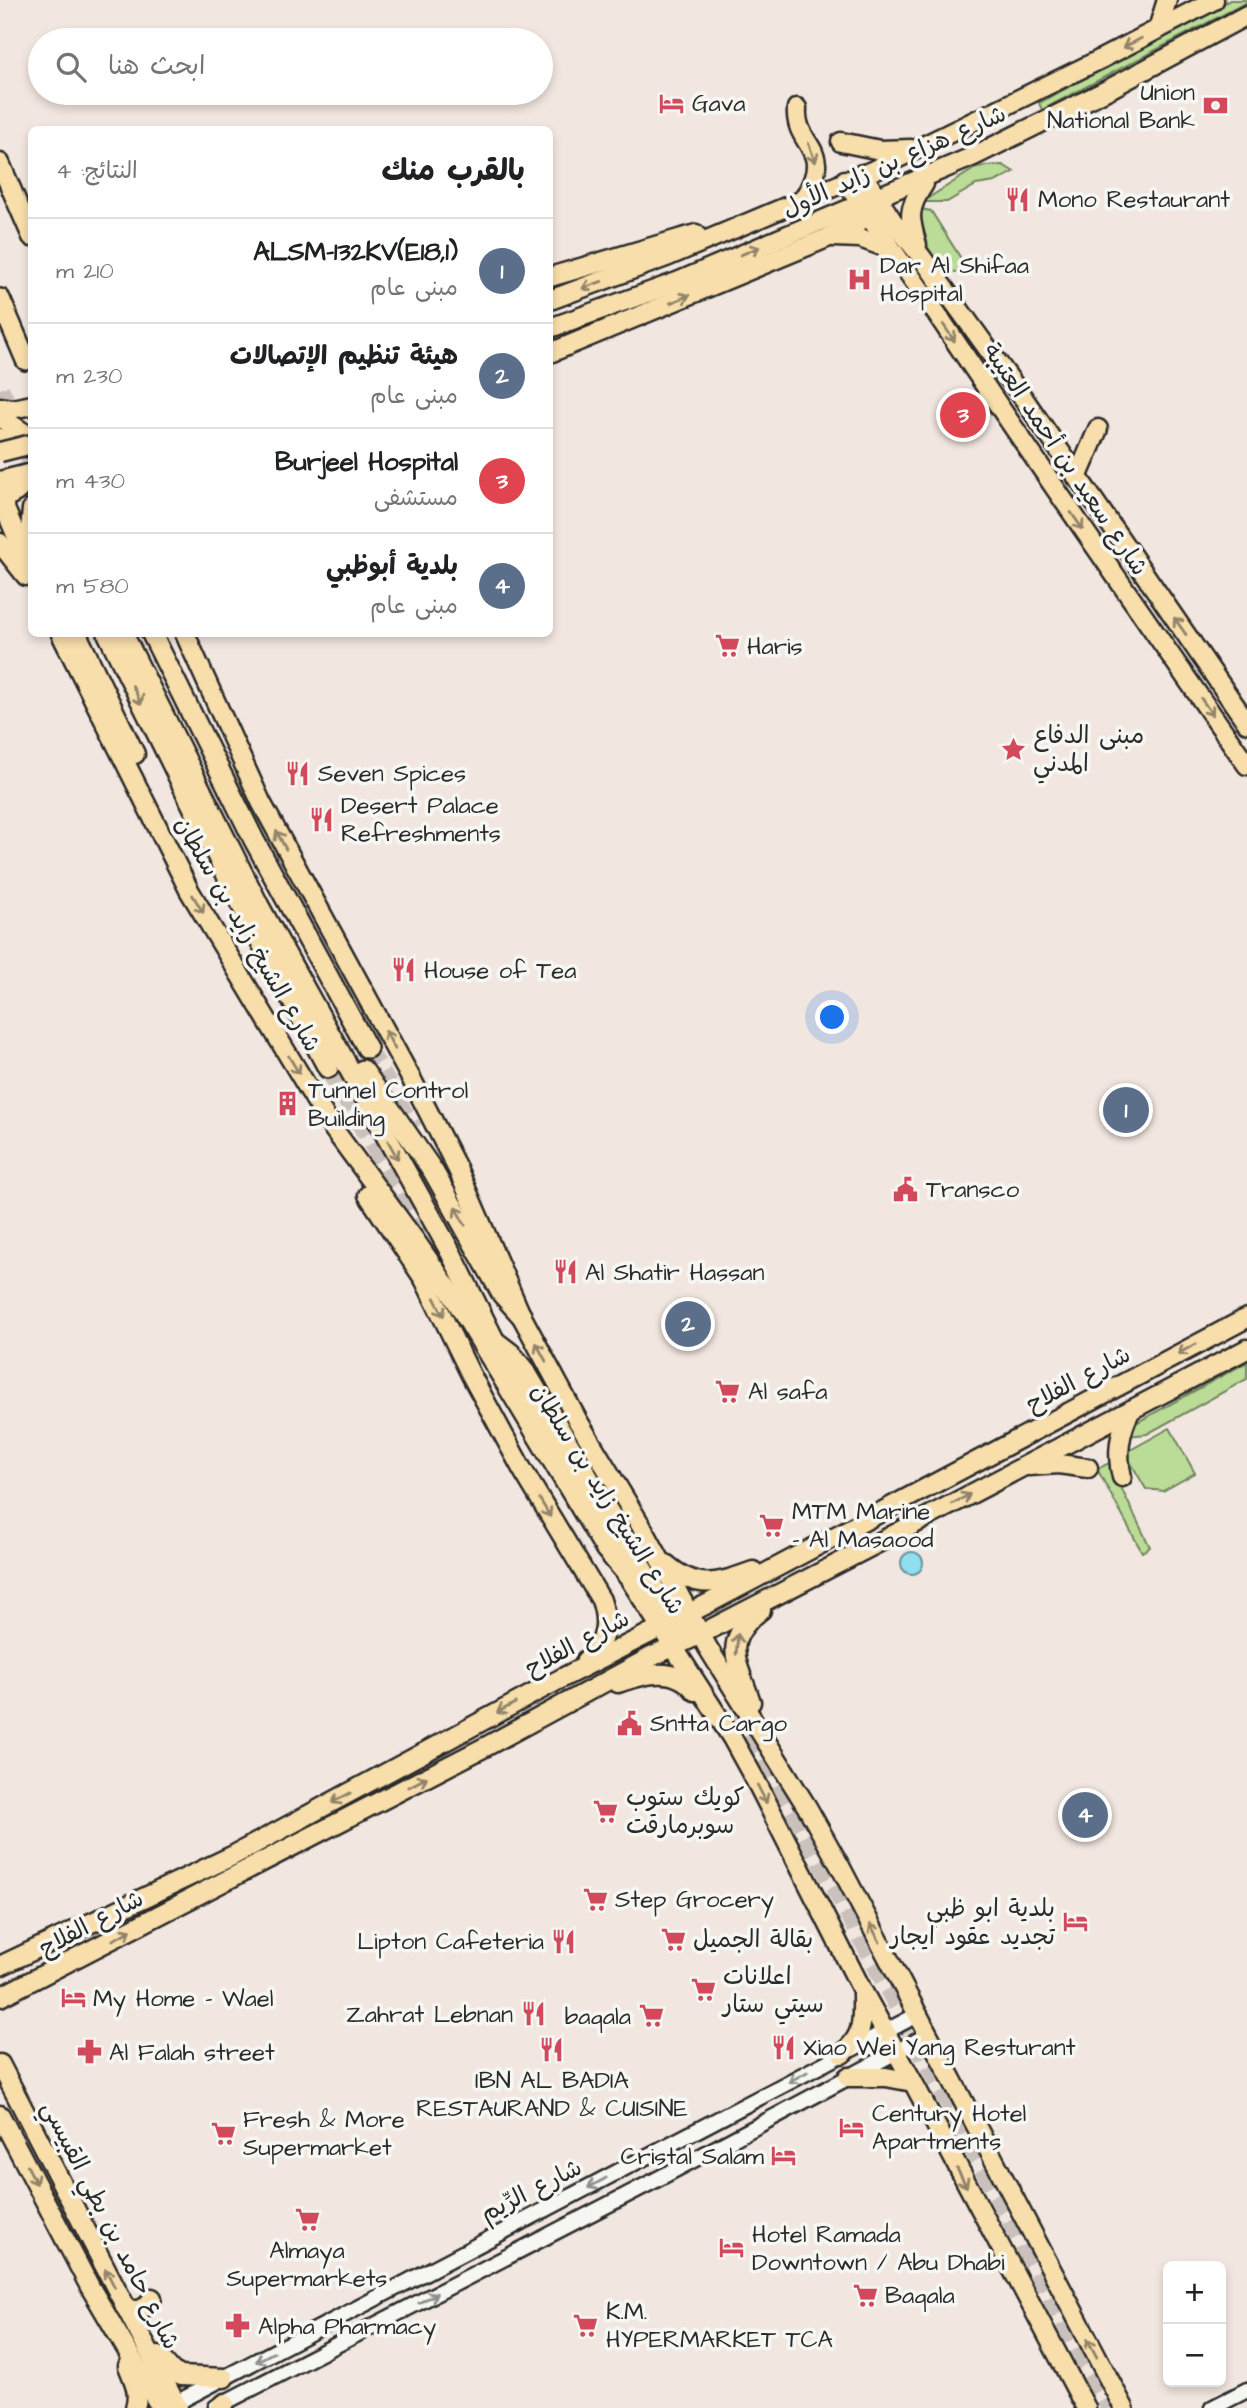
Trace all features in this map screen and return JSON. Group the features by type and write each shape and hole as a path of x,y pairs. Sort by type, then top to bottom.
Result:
{"highway":[{"path":"0,299 26,360"},
{"name":"شارع الشيخ زايد بن سلطان","path":"108,637 242,906 328,1068"},
{"path":"124,637 259,906 451,1253 508,1368 615,1546 627,1575"},
{"path":"137,637 213,792 356,1059 433,1171 502,1294 521,1315"},
{"name":"شارع الشيخ زايد بن سلطان","path":"153,637 254,840 367,1048"}],"main road":[{"path":"1158,29 1167,0"},
{"name":"شارع هزاع بن زايد الأول","path":"553,299 669,256 921,148 1214,0"},
{"name":"شارع هزاع بن زايد الأول","path":"553,327 872,206 1111,88 1247,15"},
{"path":"797,108 799,126 816,159 814,181 804,198"},
{"path":"841,142 880,150 921,148"},
{"path":"553,352 827,237 872,206 924,184 974,156"},
{"path":"0,163 28,230"},
{"name":"شارع سعيد بن أحمد العتيبة","path":"854,177 872,206 890,249 1247,765"},
{"path":"920,255 910,223 911,212 924,184"},
{"name":"شارع سعيد بن أحمد العتيبة","path":"872,206 920,255 1024,399 1247,723"},
{"path":"553,276 700,233 724,233"},
{"path":"827,237 860,237 890,249"},
{"path":"553,339 618,316 641,315"},
{"path":"0,407 12,409 28,406"},
{"path":"0,417 28,435"},
{"path":"1077,478 1098,429"},
{"path":"0,438 28,448"},
{"path":"0,452 28,445"},
{"path":"0,481 28,476"},
{"path":"28,479 16,492 0,499 28,563"},
{"path":"0,543 28,577"},
{"name":"شارع الشيخ زايد بن سلطان","path":"62,637 189,890 329,1123 439,1275 605,1549 627,1575 675,1620 701,1634 762,1732 841,1868 1124,2405"},
{"path":"78,637 156,798 166,844"},
{"name":"شارع الشيخ زايد بن سلطان","path":"187,637 261,802 458,1170 521,1315 578,1422 659,1557 675,1620 673,1647 732,1738 759,1787 895,2053 913,2082 1086,2408"},
{"path":"329,1123 358,1180 424,1279 471,1375 522,1469 601,1600 606,1627 600,1645 589,1658 564,1677"},
{"name":"شارع الفلاح","path":"0,1966 232,1856 564,1677 815,1548 1247,1318"},
{"path":"494,1340 524,1368 675,1620"},
{"name":"شارع الفلاح","path":"0,1997 94,1958 650,1657 701,1634 877,1544 1247,1349"},
{"path":"1122,1477 1120,1440 1131,1410"},
{"path":"1019,1467 1059,1464 1088,1468"},
{"path":"659,1557 678,1575 699,1583 709,1583 733,1578 815,1548"},
{"path":"762,1732 737,1658 736,1639 742,1627 792,1587"},
{"path":"578,1696 636,1677 674,1674 689,1684 732,1738"},
{"path":"0,2007 18,1989"},
{"path":"842,2054 858,2039 860,2033 862,1990"},
{"name":"شارع حامد بن بطي القبيسي","path":"0,2050 2,2068 149,2351 170,2407"},
{"path":"848,2077 886,2077 913,2082"},
{"name":"شارع حامد بن بطي القبيسي","path":"0,2115 90,2287 170,2407"},
{"path":"90,2287 135,2383 138,2398 135,2408"},
{"path":"125,2307 139,2310 147,2306 152,2298"},
{"path":"149,2351 160,2357 176,2375 187,2378 224,2378"}],"street":[{"name":"شارع الرِّيم","path":"170,2407 917,2015"},
{"name":"شارع الرِّيم","path":"220,2406 652,2182 928,2035"},
{"path":"859,2046 869,2054 868,2067"},
{"path":"220,2406 224,2378"},
{"path":"1212,2408 1247,2390"}],"green space":[{"path":"1230,0 1247,2 1042,110 1039,103"},
{"path":"1003,165 1014,172 995,182 976,185 947,202 922,202 974,169"},
{"path":"916,208 931,211 967,268 958,272 942,271 918,241"},
{"path":"1247,1362 1247,1379 1147,1434 1126,1436 1134,1424"},
{"path":"1170,1428 1195,1473 1163,1491 1146,1489 1125,1453"},
{"path":"1109,1463 1150,1547 1142,1552 1097,1469"}],"water":[{"path":"912,1552 922,1559 923,1563 916,1573 912,1574 902,1567 901,1563 908,1553"}],"tunnel":[{"path":"0,389 28,454"},
{"path":"367,1048 413,1129"},
{"path":"328,1068 459,1286"},
{"path":"737,1708 795,1812 1110,2408"}],"place":[{"name":"Gava","path":"672,103"},
{"name":"Union National Bank","path":"1215,106"},
{"name":"Mono Restaurant","path":"1018,199"},
{"name":"Dar Al Shifaa Hospital","path":"860,279"},
{"name":"Burjeel Hospital","path":"963,415"},
{"name":"Haris","path":"727,646"},
{"name":"مبنى الدفاع المدني","path":"1013,749"},
{"name":"Seven Spices","path":"298,773"},
{"name":"Desert Palace Refreshments","path":"321,819"},
{"name":"House of Tea","path":"404,970"},
{"name":"Tunnel Control Building","path":"288,1104"},
{"name":"ALSM-132KV(E18,1)","path":"1126,1110"},
{"name":"Transco","path":"906,1189"},
{"name":"Al Shatir Hassan","path":"565,1272"},
{"name":"هيئة تنظيم الإتصالات","path":"688,1324"},
{"name":"Al safa","path":"728,1391"},
{"name":"MTM Marine - Al Masaood","path":"772,1525"},
{"name":"Sntta Cargo","path":"630,1723"},
{"name":"كويك ستوب سوبرمارقت","path":"606,1811"},
{"name":"بلدية أبوظبي","path":"1085,1815"},
{"name":"Step Grocery","path":"595,1899"},
{"name":"بلدية ابو ظبي تجديد عقود ايجار","path":"1075,1922"},
{"name":"بقالة الجميل","path":"673,1939"},
{"name":"Lipton Cafeteria","path":"564,1941"},
{"name":"اعلانات سيتي ستار","path":"703,1990"},
{"name":"My Home - Wael","path":"73,1998"},
{"name":"Zahrat Lebnan","path":"533,2014"},
{"name":"baqala","path":"651,2016"},
{"name":"Xiao Wei Yang Resturant","path":"783,2047"},
{"name":"IBN AL BADIA RESTAURAND & CUISINE","path":"552,2049"},
{"name":"Al Falah street","path":"89,2052"},
{"name":"Century Hotel Apartments","path":"852,2127"},
{"name":"Fresh & More Supermarket","path":"223,2133"},
{"name":"Cristal Salam","path":"784,2156"},
{"name":"Almaya Supermarkets","path":"307,2219"},
{"name":"Hotel Ramada Downtown / Abu Dhabi","path":"732,2248"},
{"name":"Baqala","path":"865,2295"},
{"name":"K.M. HYPERMARKET TCA","path":"586,2325"},
{"name":"Alpha Pharmacy","path":"238,2326"}]}
